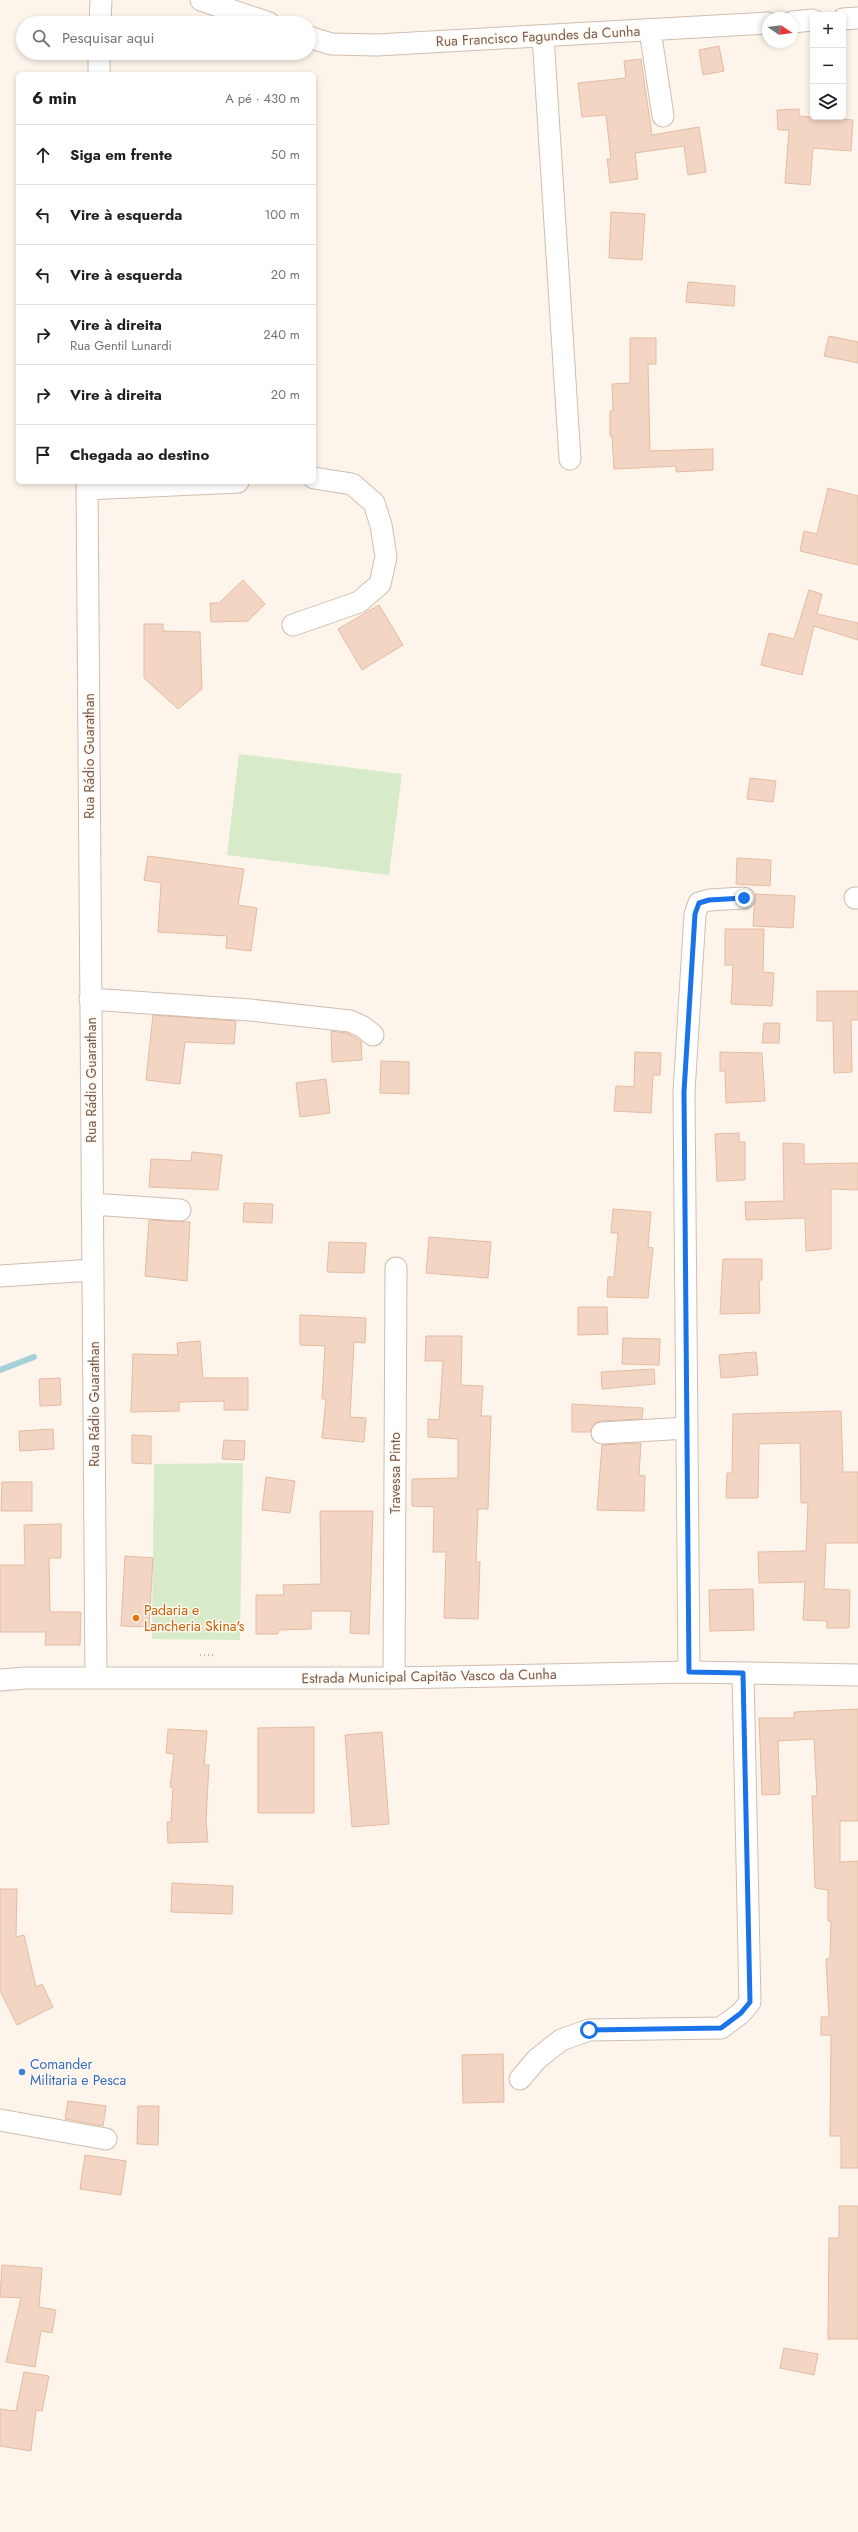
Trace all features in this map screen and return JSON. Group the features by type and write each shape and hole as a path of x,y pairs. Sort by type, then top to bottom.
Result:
{"street":[{"path":"100,16 101,0"},
{"path":"201,0 248,16"},
{"path":"846,19 858,18"},
{"path":"798,21 810,20"},
{"name":"Rua Francisco Fagundes da Cunha","path":"316,39 331,44 377,45 762,23"},
{"path":"650,30 663,116"},
{"path":"543,36 570,459"},
{"path":"98,72 99,60"},
{"path":"293,625 359,602 380,584 386,557 381,525 374,503 352,484 316,478"},
{"path":"87,485 137,484"},
{"name":"Rua Rádio Guarathan","path":"87,485 96,1678"},
{"path":"689,1672 684,1092 695,914 699,903 709,900 744,898"},
{"path":"90,999 250,1010 350,1021 363,1027 373,1036"},
{"path":"92,1204 180,1210"},
{"name":"Travessa Pinto","path":"394,1678 396,1268"},
{"path":"0,1276 93,1270"},
{"path":"602,1433 687,1428"},
{"name":"Estrada Municipal Capitão Vasco da Cunha","path":"0,1680 96,1678 394,1678 689,1672 858,1675"},
{"path":"520,2079 537,2059 561,2040 589,2030 721,2028 741,2013 750,2002 743,1673"},
{"path":"0,2120 106,2139"}],"green space":[{"path":"239,754 402,774 389,875 227,855"},
{"path":"243,1463 240,1640 152,1639 154,1464"}],"building":[{"path":"719,46 724,71 703,75 699,50"},
{"path":"641,59 652,135 699,127 706,172 688,175 684,146 635,153 638,179 610,183 607,159 611,159 606,115 582,117 578,83 626,78 624,61"},
{"path":"799,109 799,116 810,117 810,120 853,120 851,151 813,148 810,185 785,183 789,130 778,130 777,110"},
{"path":"611,212 645,214 642,260 609,258"},
{"path":"688,282 735,286 734,306 686,302"},
{"path":"829,336 858,342 858,363 824,356"},
{"path":"630,338 656,338 656,364 648,364 650,451 713,449 713,470 676,472 676,466 614,469 612,436 610,436 610,411 613,411 612,384 630,383"},
{"path":"828,488 858,496 858,565 800,551 804,531 817,534"},
{"path":"243,580 265,604 248,621 211,622 210,603 219,603"},
{"path":"809,590 822,594 817,614 858,623 858,640 814,626 802,675 761,665 769,633 794,639"},
{"path":"379,605 403,645 362,670 338,629"},
{"path":"144,624 163,624 163,631 200,632 202,689 178,709 144,678"},
{"path":"750,778 776,781 773,802 747,799"},
{"path":"148,856 244,869 238,905 257,908 251,951 226,948 227,936 158,932 161,883 144,880"},
{"path":"737,858 771,860 770,886 736,884"},
{"path":"755,894 795,896 793,928 753,926"},
{"path":"725,929 764,929 763,972 774,973 772,1006 731,1004 733,965 725,965"},
{"path":"817,991 858,991 858,1020 851,1020 852,1072 834,1073 833,1021 817,1021"},
{"path":"153,1015 236,1021 234,1044 185,1042 180,1084 146,1080"},
{"path":"764,1023 780,1023 779,1043 762,1043"},
{"path":"331,1031 347,1033 361,1041 362,1060 332,1062"},
{"path":"635,1052 661,1053 660,1075 653,1075 651,1113 614,1111 616,1086 634,1087"},
{"path":"720,1052 762,1053 765,1101 726,1103 725,1071 720,1071"},
{"path":"381,1061 409,1062 409,1094 380,1093"},
{"path":"326,1079 330,1113 300,1117 296,1083"},
{"path":"739,1133 739,1142 745,1142 745,1180 717,1181 715,1134"},
{"path":"783,1143 804,1144 804,1164 858,1163 858,1190 831,1189 831,1249 806,1251 805,1218 746,1220 745,1202 784,1201"},
{"path":"192,1152 222,1155 218,1190 149,1187 151,1159 191,1161"},
{"path":"244,1203 273,1204 272,1223 243,1222"},
{"path":"613,1209 651,1212 648,1247 653,1248 648,1298 607,1297 608,1277 614,1277 618,1233 611,1233"},
{"path":"149,1220 190,1222 187,1281 145,1276"},
{"path":"429,1237 491,1242 488,1278 426,1273"},
{"path":"329,1242 366,1243 364,1273 327,1272"},
{"path":"723,1259 762,1259 762,1280 759,1280 760,1313 720,1314"},
{"path":"578,1307 607,1307 608,1334 578,1335"},
{"path":"300,1315 366,1318 365,1343 354,1342 350,1417 366,1418 364,1442 322,1438 326,1399 322,1399 325,1346 300,1345"},
{"path":"426,1336 462,1336 461,1385 483,1386 481,1416 491,1416 488,1509 478,1509 476,1562 480,1562 478,1619 444,1618 446,1552 433,1552 434,1507 412,1506 412,1479 458,1478 458,1439 428,1437 428,1419 439,1420 443,1361 425,1361"},
{"path":"623,1338 660,1339 659,1365 622,1364"},
{"path":"200,1341 203,1378 248,1378 248,1410 224,1410 224,1401 179,1402 179,1411 131,1412 133,1354 178,1355 177,1343"},
{"path":"756,1352 758,1375 721,1378 719,1355"},
{"path":"654,1369 655,1384 602,1389 601,1372"},
{"path":"60,1378 61,1405 40,1406 39,1379"},
{"path":"572,1404 643,1408 642,1419 601,1421 595,1423 590,1432 572,1432"},
{"path":"841,1411 843,1472 858,1472 858,1543 826,1543 824,1589 850,1590 849,1628 827,1628 827,1621 803,1620 805,1582 759,1583 758,1552 806,1551 808,1503 801,1503 800,1443 759,1444 758,1498 726,1498 727,1473 732,1473 733,1414"},
{"path":"53,1429 54,1449 20,1451 19,1431"},
{"path":"132,1435 151,1436 151,1464 132,1463"},
{"path":"224,1440 245,1441 244,1460 222,1459"},
{"path":"641,1443 639,1475 645,1476 644,1511 597,1510 602,1445"},
{"path":"266,1477 295,1481 290,1513 262,1510"},
{"path":"2,1482 32,1482 32,1511 1,1511"},
{"path":"320,1511 373,1511 369,1634 350,1633 351,1611 311,1611 311,1629 278,1630 278,1634 256,1634 256,1595 284,1595 283,1585 321,1584"},
{"path":"61,1524 61,1558 49,1558 50,1612 81,1612 80,1645 45,1645 46,1632 0,1632 0,1565 25,1565 24,1525"},
{"path":"125,1556 153,1558 149,1627 121,1626"},
{"path":"753,1589 754,1630 710,1631 709,1590"},
{"path":"858,1709 858,1821 840,1821 840,1862 858,1861 858,2168 841,2168 841,2136 830,2136 831,2035 821,2035 821,2017 829,2017 826,1959 830,1958 831,1921 828,1921 828,1890 815,1888 812,1796 817,1796 814,1739 778,1741 780,1794 762,1795 759,1718 794,1718 794,1712"},
{"path":"314,1727 314,1813 258,1813 258,1728"},
{"path":"168,1729 207,1731 204,1765 209,1765 206,1821 208,1842 168,1843 167,1822 171,1822 173,1787 170,1787 174,1754 166,1753"},
{"path":"382,1732 389,1824 352,1827 345,1735"},
{"path":"172,1883 233,1886 232,1914 171,1912"},
{"path":"0,1889 17,1889 16,1937 24,1935 36,1987 42,1984 53,2007 17,2025 0,1991"},
{"path":"503,2054 504,2102 463,2103 462,2055"},
{"path":"68,2101 106,2106 103,2126 65,2119"},
{"path":"138,2106 159,2106 158,2145 137,2144"},
{"path":"85,2155 126,2161 121,2195 80,2189"},
{"path":"839,2206 858,2206 858,2339 828,2339 829,2238 839,2238"},
{"path":"2,2265 42,2268 39,2307 56,2310 52,2333 41,2331 35,2367 6,2362 21,2298 0,2297"},
{"path":"784,2348 818,2354 814,2375 780,2368"},
{"path":"24,2372 49,2376 42,2411 36,2410 31,2451 0,2446 0,2409 16,2411"}],"waterway":[{"path":"0,1370 34,1357"}],"place":[{"name":"Padaria e Lancheria Skina's","path":"136,1618"},
{"name":"Comander Militaria e Pesca","path":"22,2072"}],"route":[{"path":"589,2030 721,2028 741,2013 750,2002 743,1673 689,1672 684,1092 695,914 699,903 709,900 744,898"}]}
